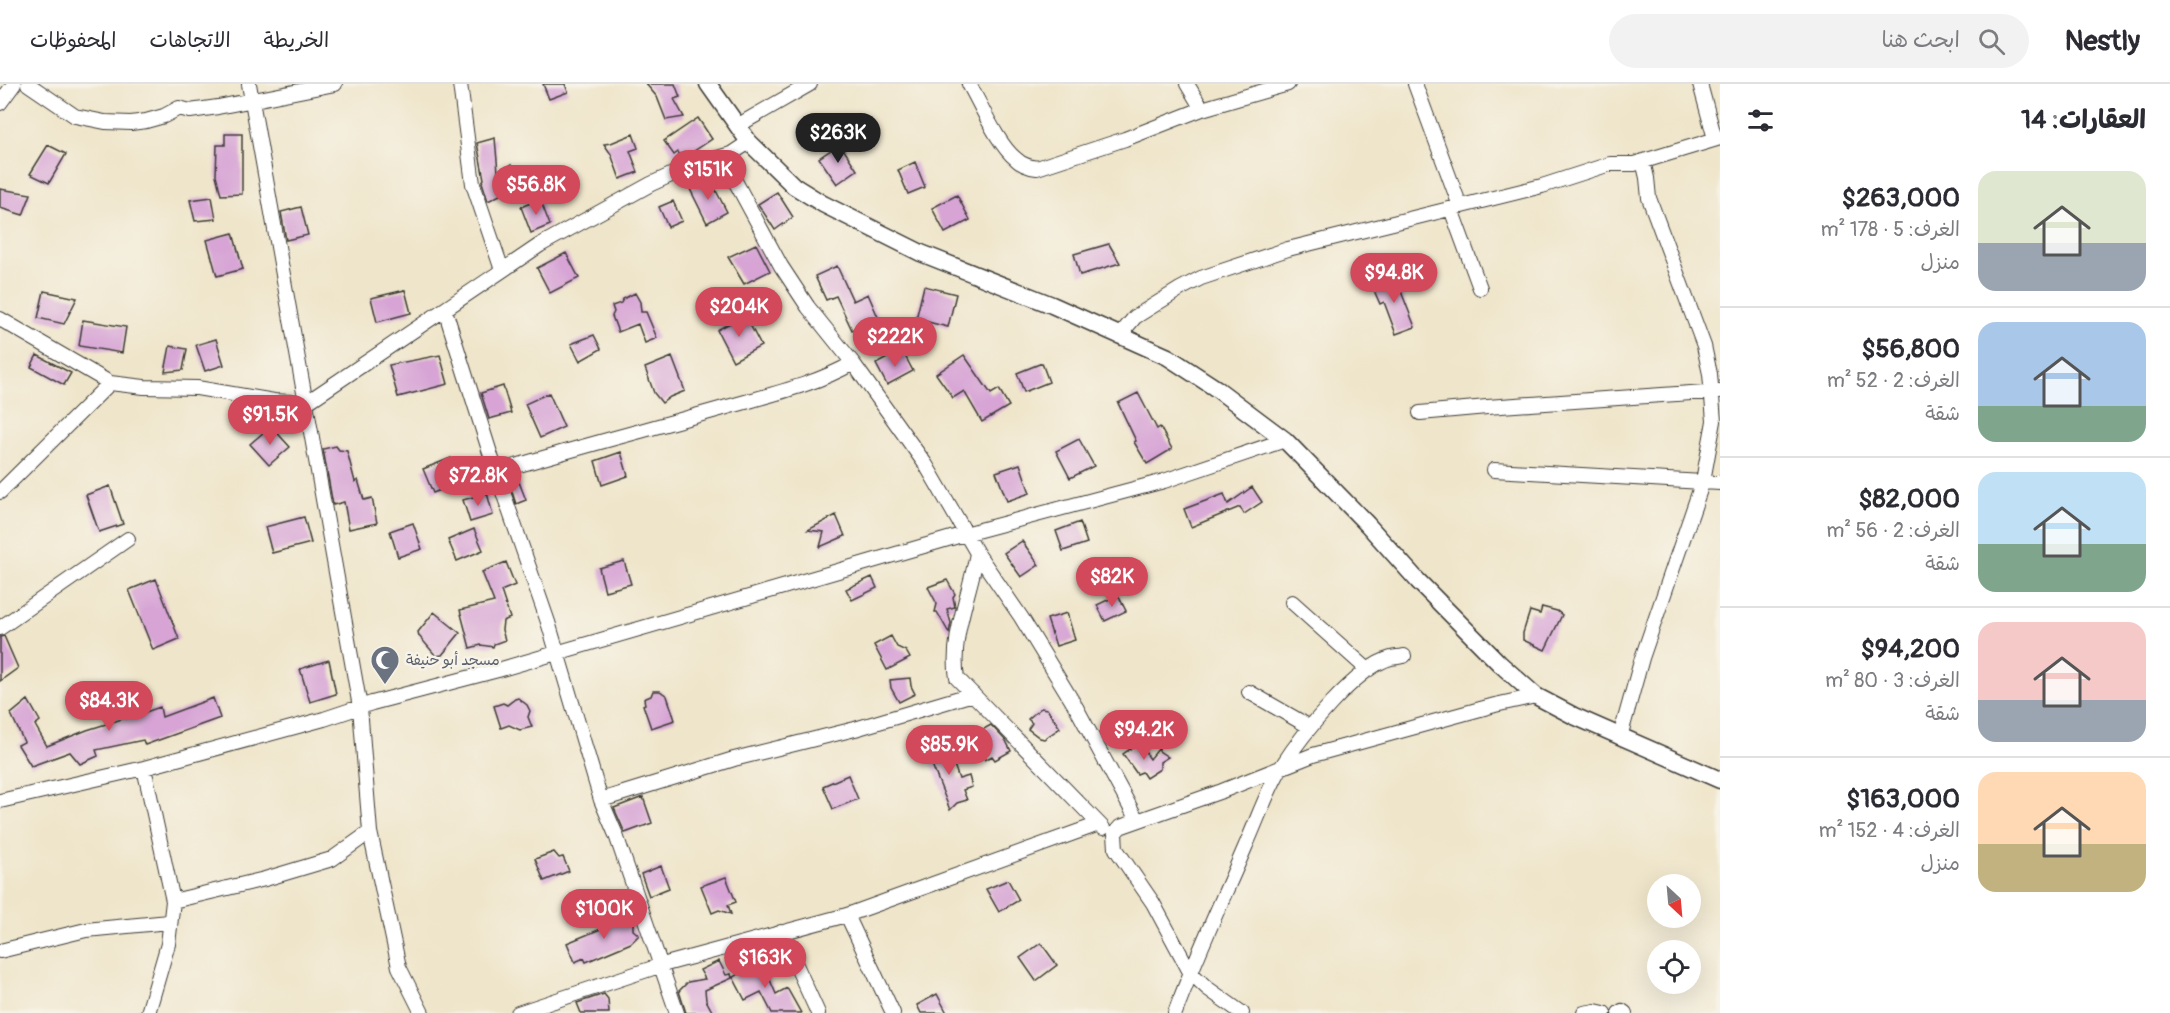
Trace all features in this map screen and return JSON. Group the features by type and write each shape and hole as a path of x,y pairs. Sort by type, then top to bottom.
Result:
{"main road":[{"path":"708,84 749,142 795,186 860,224 921,253 1052,305 1167,357 1217,389 1286,440 1367,524 1418,582 1499,663 1536,696 1574,716 1720,780"}],"street":[{"path":"28,84 75,116 118,124 146,121 164,116 179,108 190,111 335,84"},
{"path":"249,84 360,707 370,832 399,967 422,1013"},
{"path":"460,84 473,184 502,270"},
{"path":"737,126 810,84"},
{"path":"969,84 1007,151 1017,161 1037,168 1125,139 1202,109 1288,84"},
{"path":"1187,84 1202,109"},
{"path":"1415,84 1480,288"},
{"path":"1119,336 1135,317 1201,278 1288,249 1542,186 1610,164 1634,164 1718,139 1700,84"},
{"path":"0,319 110,383 144,387 197,388 274,401 306,403 540,245 651,184 693,165 730,154 749,142"},
{"path":"730,154 735,179 781,266 808,307 853,363 927,465 977,554 1021,617 1077,709 1137,820"},
{"path":"1620,737 1637,673 1703,481 1714,421 1716,392 1704,346 1649,198 1643,161"},
{"path":"445,310 496,472 557,653 601,800 616,835 677,1013"},
{"path":"496,472 770,395 825,377 853,363"},
{"path":"0,492 110,383"},
{"path":"1420,413 1716,392"},
{"path":"0,801 144,768 324,719 965,534 1164,481 1286,440"},
{"path":"1494,470 1720,483"},
{"path":"0,628 128,539"},
{"path":"977,554 956,641 954,661 957,678 1105,830 1115,832 1125,824 1222,791 1313,754 1536,696"},
{"path":"1292,602 1368,670"},
{"path":"1175,1013 1190,972 1281,768 1310,727 1368,670 1390,658 1404,656"},
{"path":"1249,692 1310,727"},
{"path":"601,800 734,759 855,729 972,694"},
{"path":"144,768 173,901 168,944 148,1013"},
{"path":"518,1013 662,965 847,915 1099,824"},
{"path":"173,901 265,879 332,859 370,832"},
{"path":"1115,832 1116,849 1153,903 1190,972 1207,988 1242,1013"},
{"path":"847,915 893,1013"},
{"path":"0,951 86,930 169,922"},
{"path":"781,932 818,1013"},
{"path":"1584,1013 1595,1011 1605,1013"},
{"path":"1619,1013 1622,1011 1624,1013"}],"building":[{"path":"543,84 565,84 568,92 549,99"},
{"path":"646,84 675,84 680,97 674,99 684,117 666,120 657,97"},
{"path":"698,118 712,139 682,159 678,152 674,155 664,141"},
{"path":"225,134 242,134 242,194 221,195 216,175 217,145 225,145"},
{"path":"633,134 638,148 630,151 638,172 620,179 611,154 604,144"},
{"path":"495,138 498,172 511,165 514,188 488,201 482,182 484,179 477,143"},
{"path":"840,144 857,170 837,184 819,158"},
{"path":"48,145 66,154 49,183 30,174"},
{"path":"915,162 925,187 908,194 898,170"},
{"path":"710,179 727,212 707,223 690,189"},
{"path":"0,189 31,194 23,215 0,208"},
{"path":"777,192 793,217 775,230 758,204"},
{"path":"957,195 970,220 945,233 932,208"},
{"path":"212,197 216,219 195,221 190,200"},
{"path":"540,199 550,225 531,233 521,207"},
{"path":"673,201 682,221 668,227 659,207"},
{"path":"301,207 308,235 286,240 281,212"},
{"path":"233,233 243,269 217,276 207,240"},
{"path":"756,244 770,271 744,284 728,257"},
{"path":"1109,244 1120,263 1080,275 1074,254"},
{"path":"566,253 579,278 550,293 537,268"},
{"path":"837,266 853,301 868,294 878,317 852,330 836,296 826,300 815,276"},
{"path":"1395,276 1415,327 1396,334 1384,302 1380,304 1372,286"},
{"path":"924,286 956,294 948,327 916,319"},
{"path":"405,290 411,313 377,322 371,298"},
{"path":"44,291 77,298 64,324 38,318"},
{"path":"635,293 640,302 641,312 646,312 657,338 645,343 638,324 618,332 612,316 614,312 612,306 621,303 623,299"},
{"path":"745,315 761,346 733,361 717,330"},
{"path":"83,320 126,327 122,353 79,346"},
{"path":"594,335 601,349 580,361 571,344"},
{"path":"216,339 224,365 205,371 196,345"},
{"path":"170,346 187,349 183,370 165,372"},
{"path":"902,350 913,371 887,385 876,364"},
{"path":"37,355 71,373 64,385 31,367"},
{"path":"440,355 448,384 398,397 389,365"},
{"path":"964,355 991,394 999,389 1009,406 982,422 964,391 953,398 936,374"},
{"path":"672,357 685,391 662,403 654,393 645,368"},
{"path":"1042,363 1049,382 1024,392 1017,373"},
{"path":"503,386 511,413 489,419 481,393"},
{"path":"549,393 564,427 540,438 525,404"},
{"path":"1138,393 1157,429 1160,427 1172,449 1147,464 1134,442 1136,441 1118,403"},
{"path":"251,406 280,410 275,425 248,417"},
{"path":"271,426 290,447 269,465 250,444"},
{"path":"1079,439 1094,466 1070,478 1056,451"},
{"path":"336,446 339,450 347,451 355,482 358,480 364,500 372,498 377,523 349,529 344,502 333,505 323,449"},
{"path":"621,452 628,476 602,485 595,461"},
{"path":"451,458 461,482 433,493 423,469"},
{"path":"1020,464 1030,493 1007,501 996,472"},
{"path":"519,482 526,500 516,504 510,486"},
{"path":"110,486 123,524 99,532 86,495"},
{"path":"1252,487 1262,502 1244,514 1240,507 1191,527 1184,509 1224,494 1228,504"},
{"path":"487,493 493,515 470,522 463,500"},
{"path":"836,515 845,536 820,547 824,532 808,530"},
{"path":"304,517 311,543 272,553 265,527"},
{"path":"1080,522 1087,543 1063,551 1056,531"},
{"path":"413,523 422,549 398,557 390,531"},
{"path":"474,529 483,550 457,561 448,540"},
{"path":"1022,541 1039,565 1021,577 1004,553"},
{"path":"624,561 631,584 605,591 599,568"},
{"path":"506,562 515,585 501,591 510,618 503,621 502,630 505,640 494,644 493,647 481,645 470,648 460,610 494,602 482,572"},
{"path":"872,577 877,588 852,600 846,589"},
{"path":"156,579 179,639 153,650 129,590"},
{"path":"947,580 955,594 953,597 955,607 947,609 951,623 949,633 935,612 937,604 928,587"},
{"path":"1118,595 1126,611 1105,621 1097,605"},
{"path":"1542,607 1557,611 1562,615 1545,650 1523,640 1530,611 1540,614"},
{"path":"434,612 460,633 442,655 436,656 418,632"},
{"path":"1067,613 1075,640 1056,646 1047,619"},
{"path":"4,636 18,668 0,681 0,637"},
{"path":"891,636 897,647 906,651 910,658 887,670 874,645"},
{"path":"329,660 336,694 310,702 300,669"},
{"path":"910,678 915,694 899,702 891,688 890,680"},
{"path":"653,691 660,691 667,696 675,720 651,728 643,705 645,704 644,699 651,696"},
{"path":"213,698 220,718 145,745 143,740 96,750 98,756 80,764 70,752 31,766 18,745 24,742 11,714 28,700 40,721 35,725 47,746 87,730 160,707 162,717"},
{"path":"518,698 527,705 530,711 528,717 532,727 520,730 509,725 501,728 494,706 503,703 507,705"},
{"path":"1041,708 1047,709 1060,728 1044,739 1028,729 1032,723 1028,719"},
{"path":"991,725 1006,741 1011,751 995,760 992,756 985,760 973,738"},
{"path":"1139,743 1150,759 1159,748 1159,751 1168,757 1160,762 1160,769 1146,778 1142,772 1137,774 1123,754"},
{"path":"947,745 959,779 969,776 972,787 963,790 967,800 957,803 950,810 927,752"},
{"path":"848,775 858,799 833,809 823,786"},
{"path":"643,797 652,823 625,833 614,808"},
{"path":"554,852 559,858 563,857 569,871 544,881 535,859"},
{"path":"661,866 669,888 649,896 641,874"},
{"path":"726,877 736,902 728,905 731,914 719,910 712,913 701,886"},
{"path":"1008,880 1019,900 999,912 986,889"},
{"path":"627,915 633,922 633,930 639,935 631,943 586,962 584,958 575,962 567,943 613,924"},
{"path":"1041,943 1057,965 1036,981 1020,958"},
{"path":"719,961 726,975 731,974 732,978 705,990 706,1000 713,1013 686,1013 679,991 688,982 705,979 700,970"},
{"path":"762,961 776,994 787,988 801,1013 772,1013 761,992 745,1000 733,977 745,968"},
{"path":"604,994 608,999 609,1013 581,1013 577,1003"},
{"path":"937,994 947,1013 921,1013 917,1005"}],"place":[{"name":"مسجد أبو حنيفة","path":"385,686"}]}
